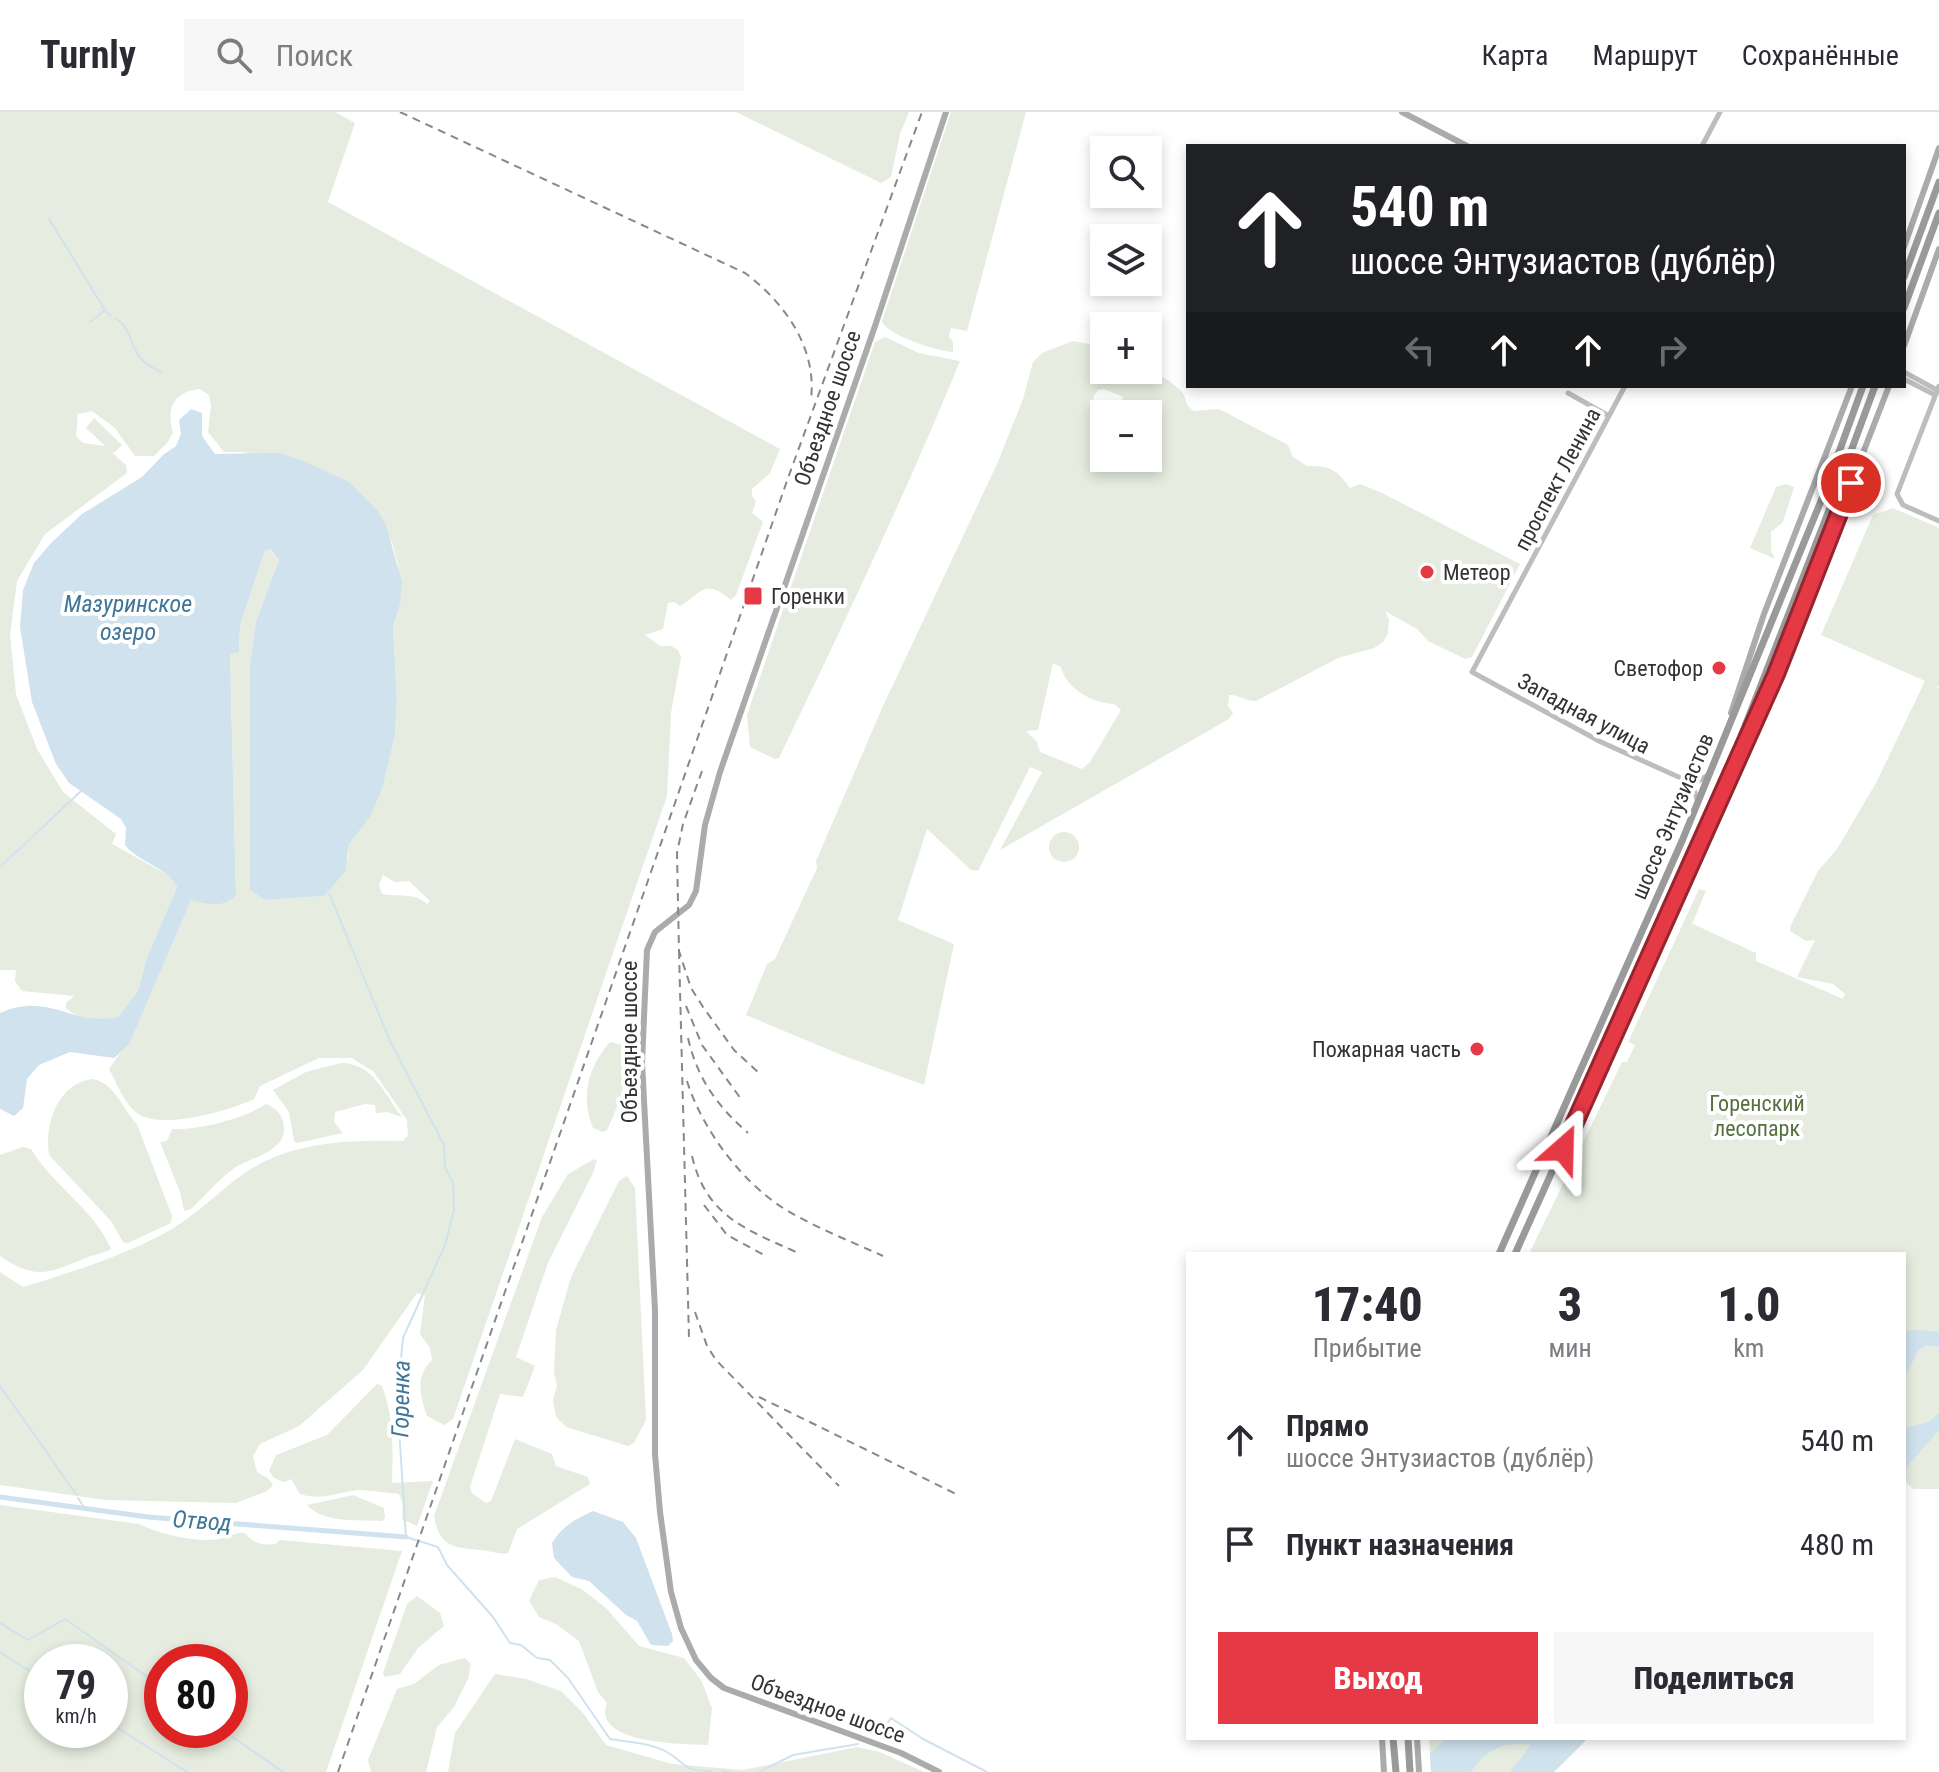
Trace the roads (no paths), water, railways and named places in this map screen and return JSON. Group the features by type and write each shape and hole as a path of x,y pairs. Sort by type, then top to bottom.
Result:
{"highway":[{"path":"1906,272 1939,182"},
{"path":"1906,303 1939,213"},
{"name":"шоссе Энтузиастов","path":"1500,1252 1698,803 1823,496 1862,388"},
{"name":"шоссе Энтузиастов","path":"1516,1252 1609,1049 1717,800 1874,388"},
{"path":"1393,1740 1396,1772"},
{"path":"1408,1740 1410,1772"}],"main road":[{"name":"Объездное шоссе","path":"939,1772 901,1753 724,1688 711,1678 686,1640 671,1592 656,1483 655,1310 642,1045 645,965 650,940 661,926 689,905 696,891 705,825 720,772 946,112"},
{"path":"1402,112 1463,144"},
{"path":"1906,241 1939,148"},
{"path":"1906,340 1939,249"},
{"path":"1906,297 1916,297 1924,290"},
{"path":"1720,746 1764,614 1851,388"},
{"path":"1717,800 1795,628 1888,388"},
{"path":"1821,466 1833,460 1845,462 1851,470 1851,483"},
{"path":"1382,1740 1384,1772"},
{"path":"1417,1740 1419,1772"}],"street":[{"path":"1703,144 1720,112"},
{"path":"1906,373 1937,390"},
{"path":"1906,380 1937,390"},
{"name":"проспект Ленина","path":"1472,672 1624,388"},
{"path":"1937,390 1897,494 1903,505 1939,521"},
{"path":"1568,393 1609,416"},
{"name":"Западная улица","path":"1472,672 1614,748 1683,779"},
{"path":"1683,779 1699,781 1710,772"},
{"path":"1683,779 1693,787 1698,803"}],"water":[{"name":"Мазуринское озеро","path":"191,409 202,413 202,436 215,454 279,453 304,461 349,482 377,510 386,525 402,582 400,605 393,626 397,698 395,735 383,786 371,815 349,844 345,872 324,896 264,900 250,890 250,664 256,621 279,560 270,549 265,551 240,625 239,652 230,654 236,895 220,904 191,900 129,1044 114,1058 70,1052 39,1065 27,1079 23,1108 14,1116 0,1109 0,1013 33,1006 87,1018 118,1017 138,991 146,960 177,887 167,875 125,845 126,828 121,819 69,783 56,764 32,702 20,627 23,590 34,563 51,543 82,514 142,477 176,446 181,434 179,420"},
{"path":"1906,1331 1939,1332 1939,1347 1927,1345 1919,1350 1906,1374"},
{"path":"1939,1413 1939,1430 1906,1468 1906,1428 1929,1422"},
{"path":"593,1511 623,1522 636,1538 672,1634 673,1641 668,1646 651,1645 637,1621 626,1615 589,1581 572,1577 554,1558 552,1543 560,1532"},
{"path":"1445,1740 1586,1740 1554,1772 1510,1772 1531,1745 1512,1744 1497,1748 1483,1757 1471,1772 1431,1772 1430,1753"}],"waterway":[{"path":"49,219 105,310"},
{"path":"90,322 105,310 110,315"},
{"path":"115,318 127,331 142,360 162,372"},
{"path":"0,867 80,792"},
{"name":"Горенка","path":"329,893 390,1041 444,1145 445,1167 453,1183 454,1210 445,1245 403,1338 397,1397 406,1537 438,1547 447,1565 493,1617 510,1643 521,1645 537,1658 550,1660 568,1678 610,1739 654,1747 690,1768 712,1771"},
{"path":"0,1386 76,1494"},
{"name":"Отвод","path":"0,1497 148,1517 406,1537"},
{"path":"78,1498 85,1509"},
{"path":"0,1623 28,1640 65,1619 144,1674"},
{"path":"0,1652 24,1667"},
{"name":"Горенка","path":"880,1734 891,1718 923,1739 987,1772"},
{"path":"128,1734 187,1772"},
{"name":"Горенка","path":"759,1772 793,1755 858,1744"},
{"path":"248,1748 283,1772"},
{"name":"Горенка","path":"722,1771 730,1772"}],"railway":[{"path":"400,112 745,273 773,298 795,328 809,362 811,399"},
{"path":"338,1772 788,478 922,112"},
{"path":"702,771 683,824 677,853 679,951 691,988 703,1007 734,1050 759,1073"},
{"path":"679,951 689,1338"},
{"path":"686,1006 702,1045 741,1099"},
{"path":"688,1038 703,1079 727,1112 748,1133"},
{"path":"687,1081 713,1135 752,1184 795,1215 883,1256"},
{"path":"692,1156 698,1176 718,1207 744,1227 796,1252"},
{"path":"704,1205 727,1235 766,1256"},
{"path":"695,1312 707,1346 716,1360 839,1486"},
{"path":"759,1397 956,1494"}],"place":[{"name":"Метеор","path":"1427,572"},
{"name":"Горенки","path":"753,596"},
{"name":"Светофор","path":"1719,668"},
{"name":"Пожарная часть","path":"1477,1049"}],"park label":[{"name":"Горенский лесопарк","path":"1757,1116"}]}
